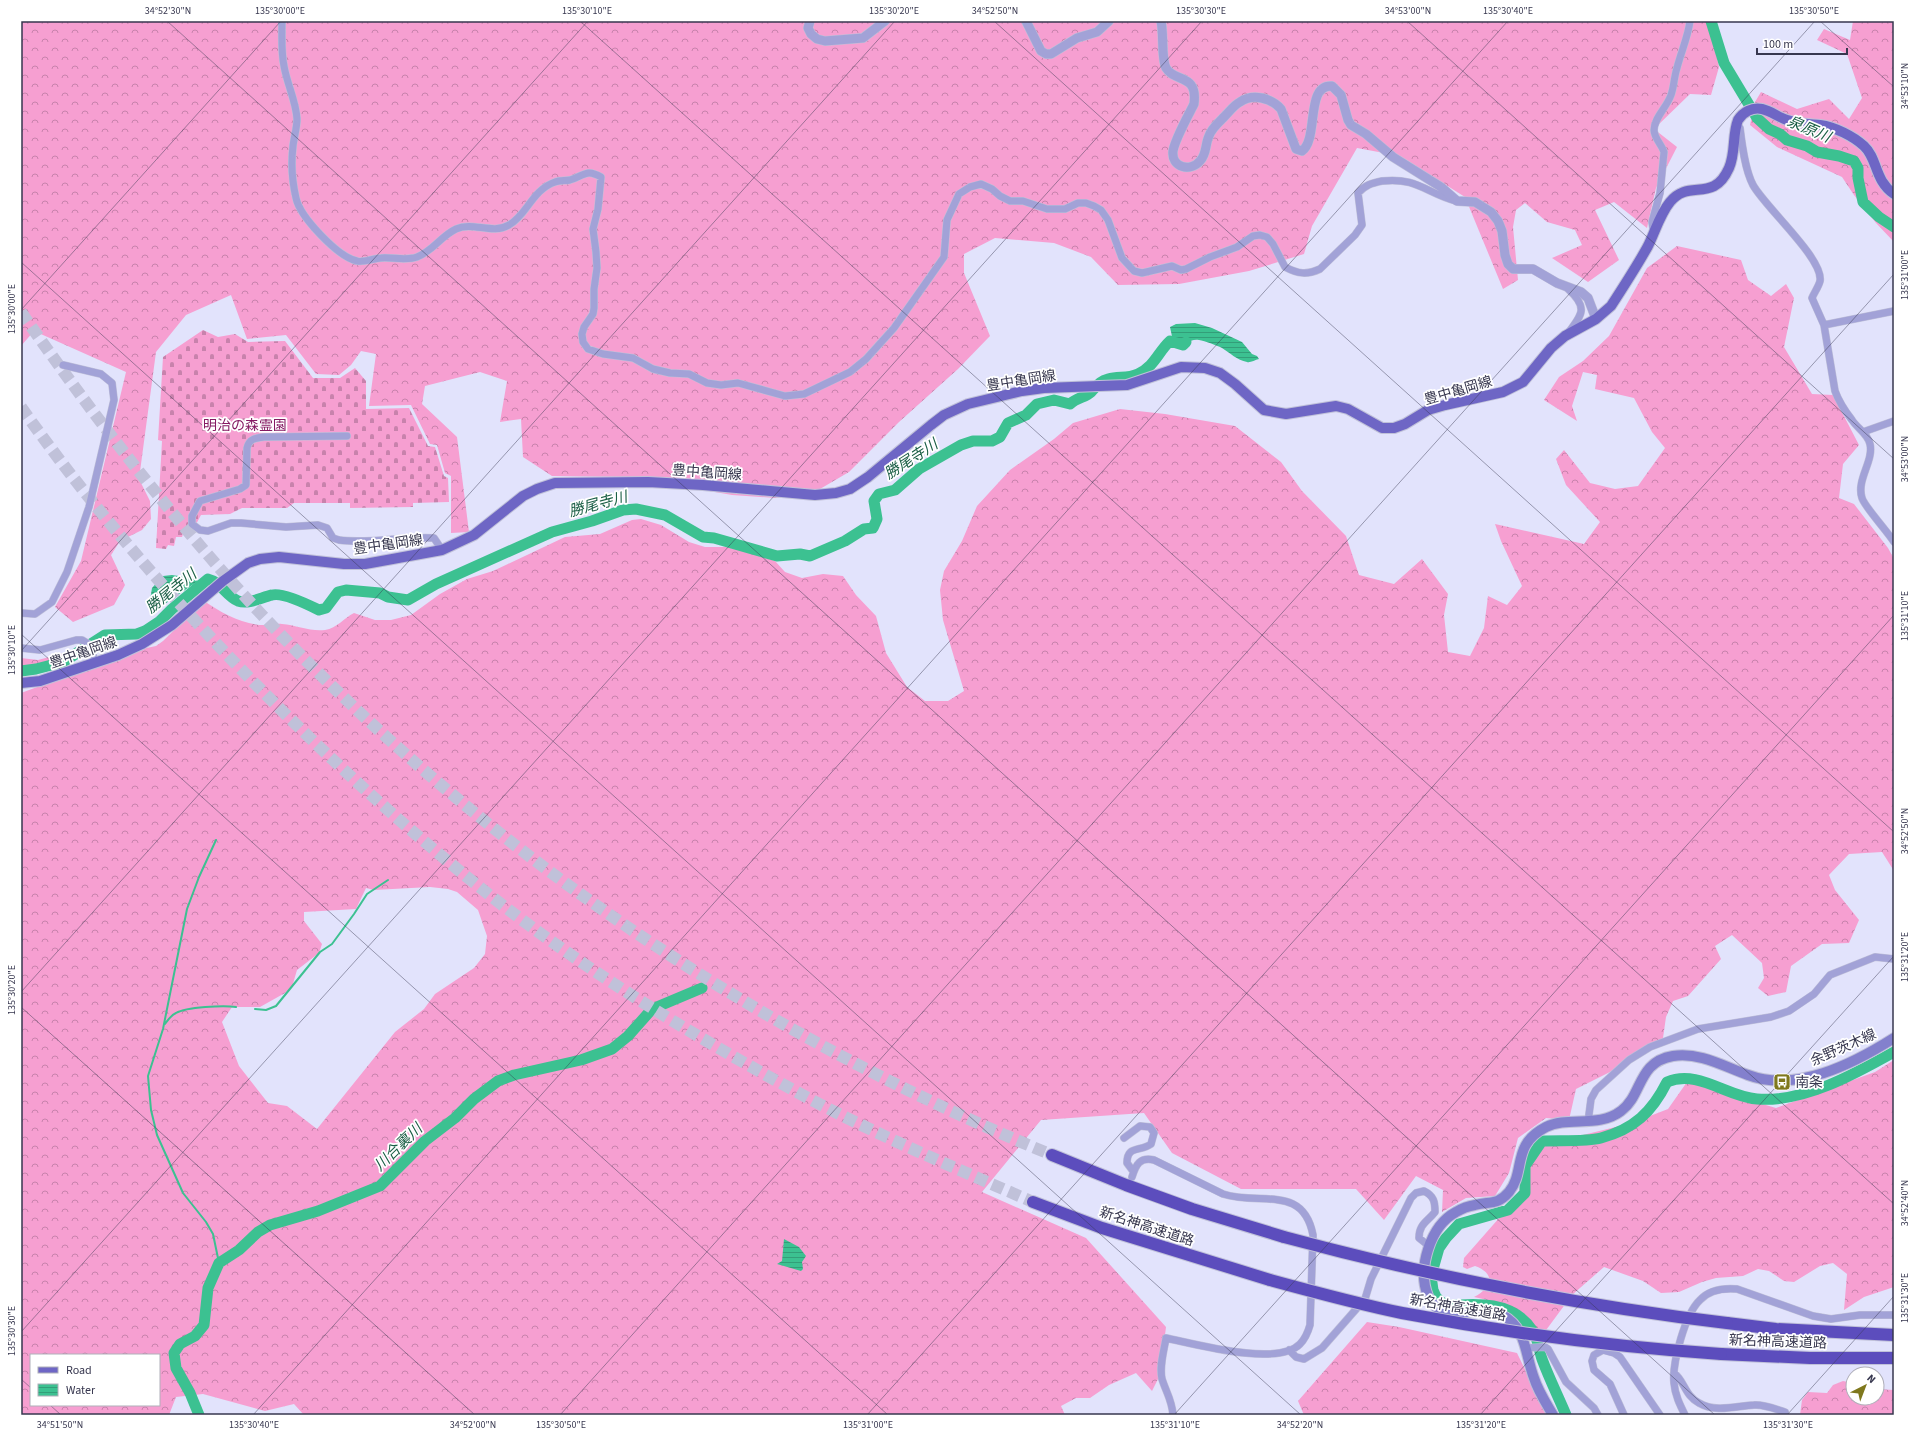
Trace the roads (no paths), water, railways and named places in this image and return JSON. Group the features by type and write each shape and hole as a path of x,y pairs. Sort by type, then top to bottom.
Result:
{"highway":[{"name":"新名神高速道路","path":"1052,1155 1126,1185 1185,1206 1361,1258 1452,1278 1650,1314 1776,1329 1866,1335 1894,1334"},
{"name":"新名神高速道路","path":"1033,1202 1109,1230 1270,1280 1401,1312 1478,1326 1615,1346 1721,1354 1810,1358 1894,1358"}],"main road":[{"path":"1736,125 1741,115 1750,110 1762,109 1787,120 1822,125 1848,135 1865,147 1871,155 1881,181 1888,190 1894,194"},
{"name":"豊中亀岡線","path":"21,683 40,681 125,652 153,638 183,616 219,584 248,563 260,559 279,557 344,564 365,564 442,550 474,535 524,496 537,488 555,483 656,482 815,495 836,493 850,489 868,477 931,424 944,415 968,404 1022,391 1044,388 1127,385 1181,366 1205,368 1220,373 1235,384 1264,410 1286,414 1336,406 1348,409 1382,428 1394,428 1405,424 1428,410 1503,392 1523,382 1551,348 1565,336 1596,319 1612,306 1656,230 1669,203 1675,196 1691,190 1717,186 1722,179 1732,160 1736,125"},
{"name":"余野茨木線","path":"1552,1415 1534,1381 1528,1348 1520,1329 1502,1315 1485,1310 1449,1313 1436,1307 1428,1296 1424,1278 1429,1246 1446,1219 1457,1212 1476,1204 1490,1204 1508,1194 1514,1183 1523,1149 1530,1139 1539,1131 1548,1126 1588,1122 1610,1117 1622,1111 1630,1101 1639,1082 1648,1069 1658,1062 1672,1056 1699,1057 1717,1061 1749,1076 1766,1080 1795,1081 1828,1071 1858,1059 1894,1038"}],"street":[{"path":"282,21 284,66 295,106 297,121 292,170 296,199 304,215 344,255 359,262 382,258 401,259 417,257 428,252 449,233 457,228 468,227 500,229 511,224 534,196 547,186 556,181 570,180 583,174 593,172 601,177 598,209 592,229 597,268 593,314 584,327 582,334 583,342 588,349 603,354 633,358 653,368 670,373 689,374 707,383 721,385 738,383 785,396 804,394 850,372 866,359 894,328 944,257 947,220 960,194 970,187 980,184 992,189 1000,196 1010,201 1023,202 1047,209 1065,209 1078,203 1086,203 1102,210 1108,220 1122,258 1127,266 1134,271 1142,273 1172,266 1181,270 1186,269 1237,246 1254,236 1260,235 1267,237 1273,244 1285,267 1304,274 1320,269 1355,235 1362,225 1358,193 1364,186 1374,182 1395,179 1412,182 1424,186 1446,198 1457,201 1475,202 1491,212 1498,221 1502,231 1505,255 1508,264 1513,269 1533,269 1565,286 1581,292 1588,298 1596,319"},
{"path":"810,21 808,28 811,34 825,41 863,38 885,21"},
{"path":"1026,21 1041,51 1046,54 1052,54 1077,38 1097,32 1109,21"},
{"path":"1161,21 1165,66 1169,72 1185,79 1190,84 1195,97 1194,104 1173,152 1176,163 1179,166 1185,168 1199,162 1204,156 1209,135 1220,120 1240,101 1250,98 1260,97 1276,104 1281,109 1296,149 1302,151 1309,143 1312,120 1318,94 1321,88 1326,85 1332,86 1341,95 1348,120 1351,124 1366,134 1393,157 1441,187 1457,201"},
{"path":"1656,230 1653,229 1652,222 1660,194 1664,152 1663,146 1654,134 1655,122 1672,94 1677,67 1690,21"},
{"path":"1736,125 1740,128 1752,184 1760,197 1808,253 1819,272 1820,282 1812,298 1824,325 1837,396 1852,421 1863,432 1870,443 1871,450 1861,489 1862,498 1894,542"},
{"path":"1565,286 1580,301 1582,308 1580,318 1565,336"},
{"path":"1824,325 1894,311"},
{"path":"21,614 35,614 52,602 68,572 89,507 114,400 112,383 102,374 64,365"},
{"path":"1863,432 1894,421"},
{"path":"347,436 264,437 252,439 248,443 247,448 246,485 240,489 200,501 192,516 192,524 200,530 208,531 241,523 286,527 318,525 326,528 333,538 339,540 373,541 416,536 434,538 442,550"},
{"path":"21,648 40,650 76,640 82,640 88,642 95,662"},
{"path":"1588,1122 1591,1099 1596,1090 1629,1060 1650,1047 1698,1029 1771,1017 1789,1011 1814,994 1830,975 1875,957 1894,959"},
{"path":"1124,1138 1140,1126 1150,1127 1154,1133 1151,1144 1130,1152 1127,1156 1127,1163 1132,1174 1139,1161 1146,1158 1154,1160 1223,1194 1247,1199 1287,1200 1298,1206 1305,1213 1311,1223 1313,1235 1310,1325 1306,1337 1300,1345 1289,1350 1265,1355 1248,1354 1166,1338 1162,1378 1172,1402 1174,1415"},
{"path":"1289,1350 1296,1357 1304,1359 1310,1357 1322,1348 1365,1299 1371,1279 1410,1198 1416,1193 1424,1191 1434,1199 1435,1204 1435,1212 1424,1223 1420,1230 1420,1238 1429,1246"},
{"path":"1685,1415 1677,1399 1674,1384 1674,1373 1690,1314 1700,1299 1709,1293 1728,1289 1746,1291 1799,1312 1831,1319 1860,1315 1894,1315"},
{"path":"1528,1348 1545,1347 1551,1352 1566,1382 1594,1408 1598,1415"},
{"path":"1624,1415 1610,1384 1594,1370 1592,1365 1594,1355 1603,1350 1614,1353 1620,1357 1660,1415"},
{"path":"1674,1373 1680,1379 1689,1395 1699,1403 1710,1407 1722,1408 1755,1405 1785,1412"}],"water":[{"path":"1195,323 1212,328 1242,342 1252,354 1257,356 1259,359 1250,362 1243,361 1222,348 1201,341 1195,340 1181,345 1173,341 1170,327 1176,324"},
{"path":"172,575 192,578 198,581 156,610 156,601 150,600 152,588 163,576"},
{"path":"784,1239 799,1247 806,1256 802,1262 803,1269 801,1271 777,1264 782,1261"}],"waterway":[{"name":"泉原川","path":"1711,21 1724,63 1757,118 1769,129 1780,134 1787,140 1807,146 1817,152 1839,156 1854,161 1858,168 1858,178 1863,202 1879,217 1894,227"},
{"name":"勝尾寺川","path":"21,671 63,662 105,635 137,634 145,631 160,621 208,579 216,583 234,599 242,602 272,595 283,595 319,610 326,608 338,592 346,590 380,593 388,597 408,600 436,584 552,532 592,521 623,510 636,509 665,515 703,537 714,538 777,556 800,554 810,556 845,541 864,529 873,528 877,519 874,501 879,494 895,490 919,469 961,445 973,441 992,441 1000,437 1008,423 1026,415 1037,404 1054,400 1070,404 1075,400 1089,394 1105,380 1130,376 1144,371 1170,341 1183,345 1186,342"},
{"path":"216,840 199,877 187,909 163,1029 148,1076 151,1110 157,1135 183,1193 206,1222 213,1234 219,1263"},
{"path":"255,1009 266,1010 276,1006 320,952 332,944 367,894 388,880"},
{"name":"川合裏川","path":"199,1415 190,1393 176,1368 174,1353 180,1344 195,1336 204,1325 208,1288 219,1263 239,1250 258,1232 270,1225 318,1211 380,1186 425,1141 455,1118 474,1099 498,1081 514,1075 581,1060 612,1049 628,1036 652,1009 702,988"},
{"path":"165,1024 174,1014 188,1009 214,1006 236,1007"},
{"path":"1566,1415 1542,1359 1536,1337 1524,1321 1515,1314 1504,1309 1493,1306 1469,1304 1446,1306 1436,1297 1433,1290 1431,1276 1439,1248 1446,1238 1459,1224 1508,1210 1525,1193 1525,1166 1542,1141 1595,1139 1623,1130 1641,1118 1648,1111 1667,1082 1679,1079 1690,1079 1701,1081 1746,1097 1757,1099 1774,1099 1810,1092 1846,1078 1894,1052"}],"tunnel":[{"path":"21,312 136,468 229,579 262,615 347,701 437,782 531,857 628,927 729,992 834,1052 941,1106 1052,1155"},
{"path":"21,407 45,441 123,539 206,633 322,750 352,778 477,885 514,914 592,969 713,1045 795,1091 883,1135 1033,1202"}],"place":[{"name":"南条","path":"1782,1082"}],"park label":[{"name":"明治の森霊園","path":"245,425"}]}
